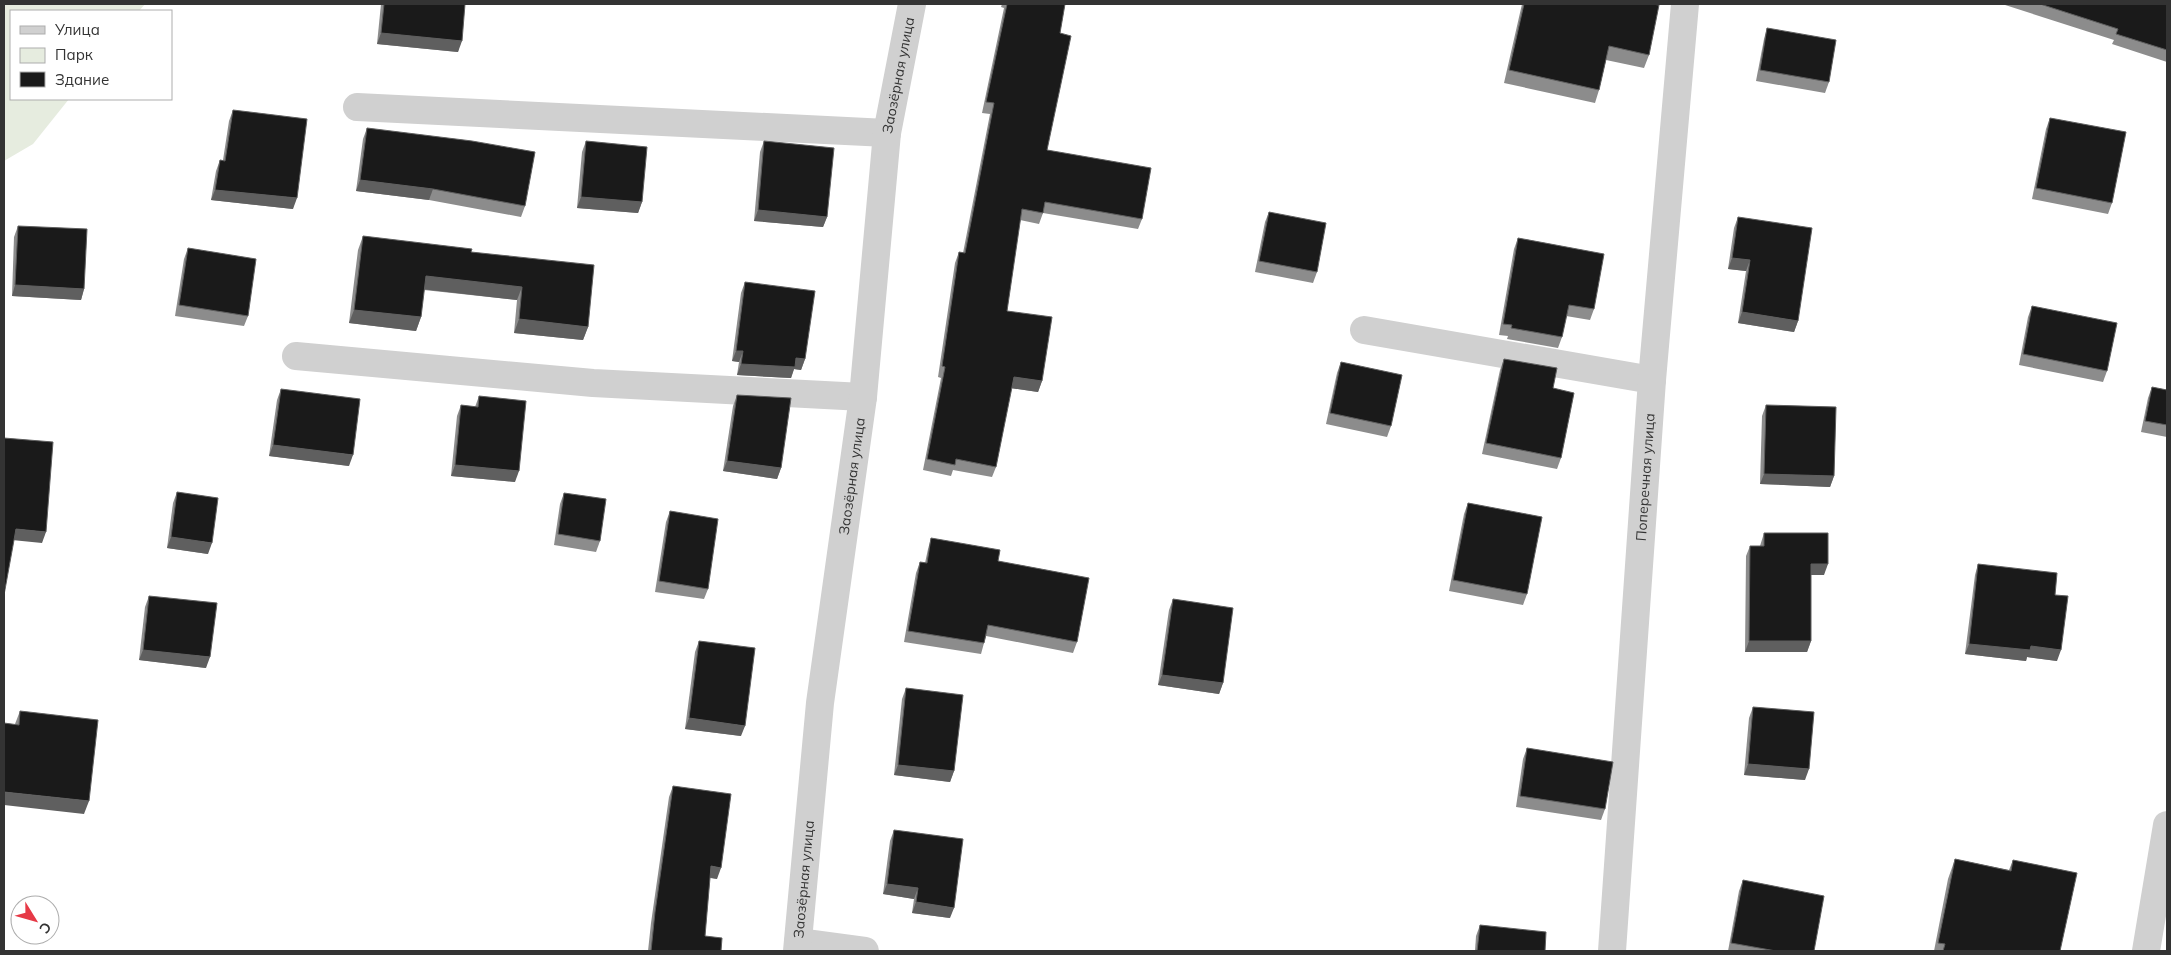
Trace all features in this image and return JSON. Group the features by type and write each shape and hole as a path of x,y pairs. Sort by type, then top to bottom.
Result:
{"street":[{"name":"Заозёрная улица","path":"797,946 820,702 863,397 887,134 912,4"},
{"name":"Поперечная улица","path":"1612,951 1652,380 1686,4"},
{"path":"357,107 887,134"},
{"path":"1364,330 1652,380"},
{"path":"296,356 593,383 863,397"},
{"path":"2146,951 2167,825"},
{"path":"2146,951 2167,941"},
{"path":"797,946 866,951"}],"green space":[{"path":"4,4 145,4 140,10 10,10 10,100 68,100 33,144 4,161"}],"building":[{"path":"384,4 465,4 462,41 381,33"},
{"path":"1007,4 1065,4 1060,33 1071,36 1047,150 1151,168 1142,219 1045,202 1043,213 1022,209 1007,311 1052,317 1042,381 1014,377 996,467 956,459 955,465 927,459 945,367 942,366 959,252 965,253 994,103 986,102"},
{"path":"1524,4 1659,5 1649,55 1609,46 1599,90 1509,70"},
{"path":"2040,4 2167,4 2167,50 2116,34 2118,29"},
{"path":"1767,28 1836,40 1829,82 1760,70"},
{"path":"233,110 307,119 297,198 215,190 220,160 225,161"},
{"path":"2050,118 2126,132 2112,203 2036,188"},
{"path":"367,128 472,141 535,152 525,206 433,189 360,180"},
{"path":"586,141 647,147 642,202 581,197"},
{"path":"764,141 834,148 827,217 758,210"},
{"path":"1269,212 1326,223 1317,272 1259,261"},
{"path":"1738,217 1812,228 1798,321 1742,312 1750,260 1732,258"},
{"path":"18,226 87,229 84,289 15,285"},
{"path":"363,236 472,249 471,252 594,265 588,327 519,319 522,287 426,276 421,317 354,310"},
{"path":"1518,238 1604,254 1594,309 1569,305 1562,337 1511,328 1512,325 1503,324"},
{"path":"188,248 256,259 248,316 179,305"},
{"path":"745,282 815,291 805,359 796,358 795,367 741,364 743,351 736,351"},
{"path":"2032,306 2117,323 2107,371 2023,354"},
{"path":"1504,359 1557,368 1553,388 1574,393 1561,458 1486,443"},
{"path":"1341,362 1402,375 1391,426 1330,413"},
{"path":"2152,387 2167,390 2167,425 2145,421"},
{"path":"281,389 360,399 353,455 273,445"},
{"path":"737,395 791,398 781,468 727,461"},
{"path":"479,396 526,401 519,471 455,465 461,405 478,407"},
{"path":"1766,405 1836,407 1834,476 1764,474"},
{"path":"4,438 53,442 46,532 16,529 4,595"},
{"path":"177,492 218,498 212,543 171,537"},
{"path":"564,493 606,499 600,541 558,534"},
{"path":"1468,503 1542,517 1527,594 1453,580"},
{"path":"670,511 718,519 708,589 659,581"},
{"path":"1764,533 1828,533 1828,564 1811,564 1811,641 1749,641 1750,546 1764,546"},
{"path":"931,538 1000,550 998,561 1089,578 1077,642 988,625 984,643 908,631 920,562 927,563"},
{"path":"1978,564 2057,573 2055,595 2068,596 2061,650 2031,646 2030,650 1969,644"},
{"path":"149,596 217,603 210,657 143,650"},
{"path":"1173,599 1233,608 1223,683 1162,675"},
{"path":"699,641 755,648 745,726 689,718"},
{"path":"906,688 963,695 954,771 898,765"},
{"path":"1753,707 1814,712 1809,769 1748,764"},
{"path":"20,711 98,720 89,801 4,792 4,723 19,725"},
{"path":"1527,748 1613,762 1605,809 1520,796"},
{"path":"673,786 731,794 721,868 711,866 705,936 722,938 721,951 651,951"},
{"path":"894,830 963,839 954,908 916,902 918,888 887,884"},
{"path":"1955,859 2011,871 2013,860 2077,873 2060,951 1943,951 1945,944 1938,943"},
{"path":"1743,880 1824,896 1814,951 1776,951 1731,943"},
{"path":"1480,925 1546,932 1545,951 1477,951"}]}
